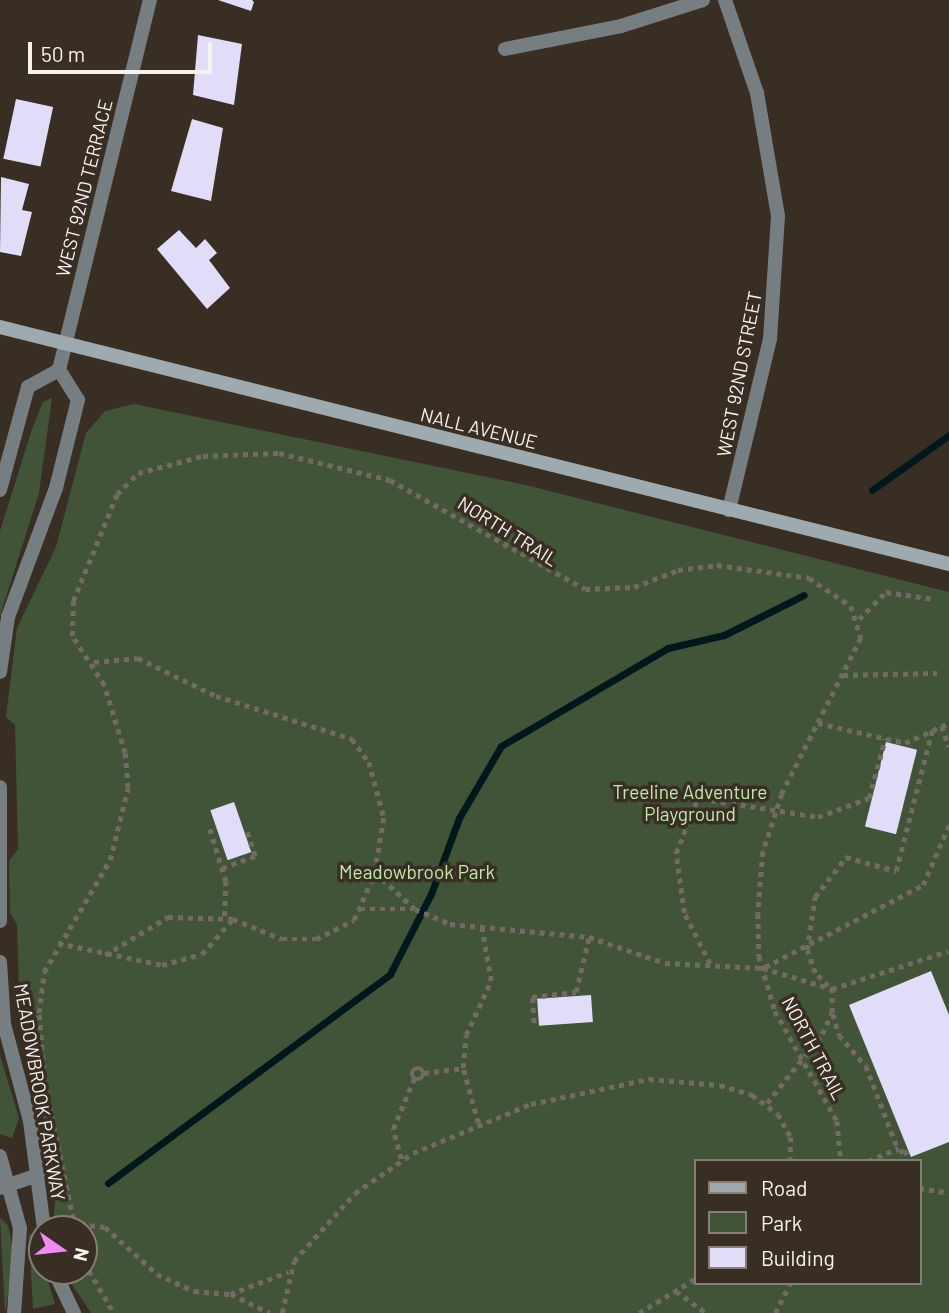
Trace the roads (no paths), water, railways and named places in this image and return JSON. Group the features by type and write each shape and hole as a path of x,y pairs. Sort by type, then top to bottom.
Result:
{"main road":[{"name":"NALL AVENUE","path":"0,327 949,564"}],"street":[{"name":"WEST 92ND TERRACE","path":"65,344 150,0"},
{"path":"505,49 621,26 703,0"},
{"name":"WEST 92ND STREET","path":"725,0 757,93 778,216 770,339 729,510"},
{"path":"0,671 8,617 56,488 78,400 59,370 65,344"},
{"path":"0,490 27,387 59,370"},
{"path":"0,787 0,921"},
{"name":"MEADOWBROOK PARKWAY","path":"0,962 4,1024 38,1175 42,1215"},
{"path":"0,1156 5,1186 20,1228 14,1313"},
{"path":"5,1186 38,1175"},
{"path":"61,1285 74,1313"}],"waterway":[{"path":"872,490 949,435"},
{"path":"108,1183 390,974 431,894 459,818 501,746 668,648 724,635 804,595"}],"park label":[{"name":"Treeline Adventure Playground","path":"690,803"},
{"name":"Meadowbrook Park","path":"417,872"}]}
